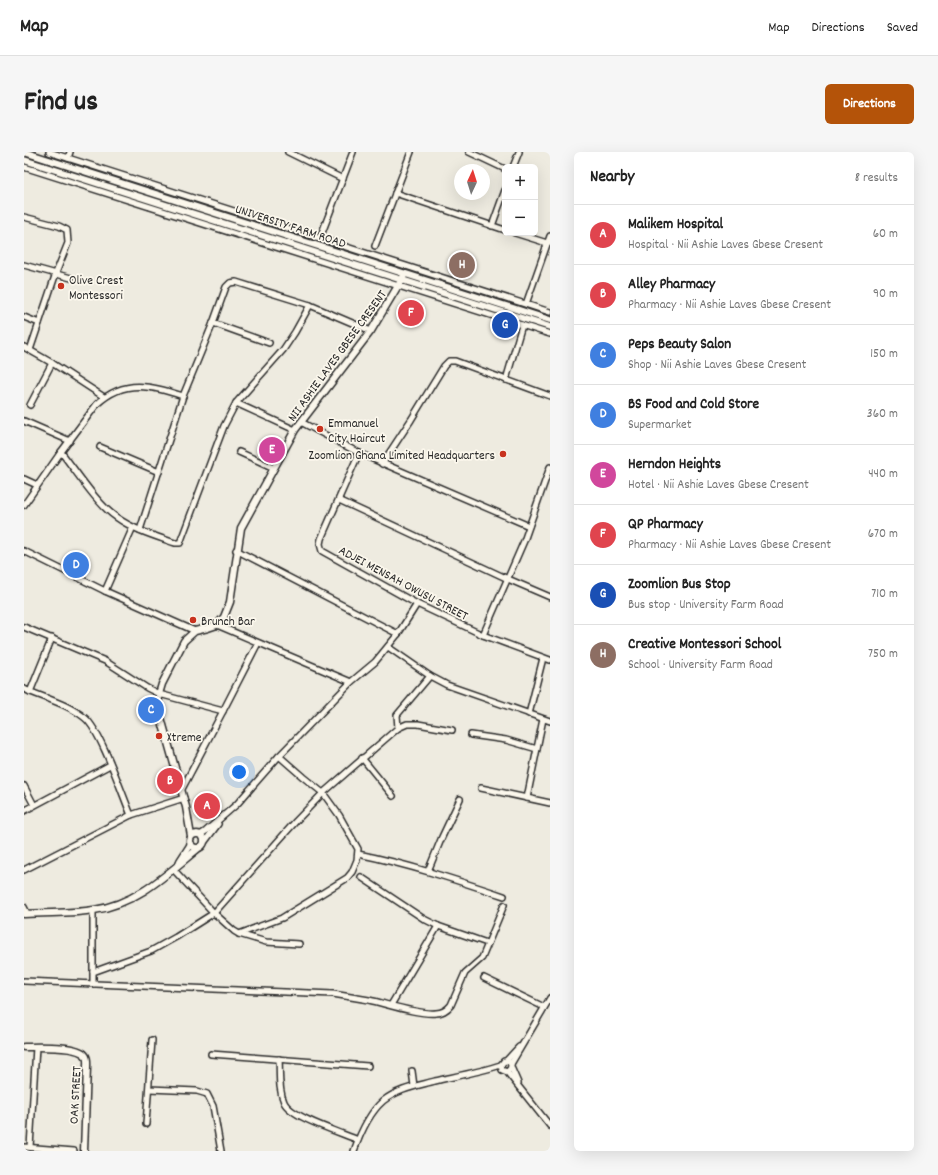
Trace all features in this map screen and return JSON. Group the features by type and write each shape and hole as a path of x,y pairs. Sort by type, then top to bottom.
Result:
{"street":[{"name":"UNIVERSITY FARM ROAD","path":"24,152 550,320"},
{"path":"49,152 550,312"},
{"path":"68,158 70,152"},
{"path":"288,152 343,179"},
{"path":"320,238 353,152"},
{"path":"375,246 411,152"},
{"path":"469,152 502,168"},
{"path":"514,164 519,152"},
{"name":"UNIVERSITY FARM ROAD","path":"24,160 550,328"},
{"path":"24,167 550,334"},
{"path":"395,192 502,229"},
{"path":"492,226 502,198"},
{"path":"24,217 59,226 67,230 68,238 68,243 56,273 30,350"},
{"path":"526,236 549,242"},
{"path":"526,304 550,236"},
{"path":"24,265 71,278"},
{"name":"NII ASHIE LAVES GBESE CRESENT","path":"217,625 224,617 229,607 236,550 243,524 295,430 371,331 405,274"},
{"path":"140,530 183,396 226,287 230,283 236,282 310,305 371,331"},
{"path":"61,452 102,504 116,517 140,530 175,543 180,542 224,426 236,403 283,350 310,305"},
{"path":"24,317 39,323"},
{"path":"213,323 269,343"},
{"path":"506,380 522,325"},
{"path":"24,347 52,363 104,397"},
{"path":"382,464 444,366 449,361 550,396"},
{"path":"30,405 52,363"},
{"path":"24,505 61,452 97,404 104,397 122,388 137,386 154,387 183,396"},
{"path":"236,403 295,430"},
{"path":"24,420 70,441"},
{"path":"301,422 382,464 529,526"},
{"path":"100,447 159,472"},
{"path":"239,452 274,468"},
{"path":"359,453 339,500 550,597"},
{"path":"483,635 508,579 550,467"},
{"path":"24,479 37,485"},
{"name":"ADJEI MENSAH OWUSU STREET","path":"339,500 321,539 320,544 322,551 416,604 483,635 550,660"},
{"path":"105,591 133,527"},
{"path":"236,550 398,634"},
{"path":"24,551 105,591 194,631"},
{"path":"175,868 191,844 190,840 223,817 237,804 279,756 351,682 375,662 398,634 416,604"},
{"path":"201,846 204,841 197,835 189,818 158,707 159,694 167,673 180,647 187,637 194,631 217,625 351,682"},
{"path":"24,627 105,661 146,688 159,694 223,711"},
{"path":"30,692 52,638"},
{"path":"182,789 258,643"},
{"path":"388,647 430,676 447,685 550,721"},
{"path":"529,714 543,658"},
{"path":"398,728 397,715 430,676"},
{"path":"24,689 75,711 87,719 93,728 110,765 131,815"},
{"path":"527,798 543,719"},
{"path":"93,972 151,951 214,913 323,793 398,728 407,724 418,724 452,730"},
{"path":"471,735 506,740 537,749"},
{"path":"239,934 282,918 347,878 352,872 357,860 358,849 339,815 323,793 279,756"},
{"path":"362,758 393,796"},
{"path":"24,810 110,765"},
{"path":"24,786 34,805"},
{"path":"481,788 550,803"},
{"path":"24,870 131,815 184,798"},
{"path":"428,871 460,799"},
{"path":"24,907 25,914 94,910 112,906 131,898 155,884 201,846 223,817"},
{"path":"191,844 194,847 201,846"},
{"path":"358,854 428,871 504,896"},
{"path":"175,868 214,913 239,934 266,942 299,944"},
{"path":"361,877 413,913 438,926 487,944"},
{"path":"24,981 333,994 434,1014 448,1009 465,973 482,958 504,905"},
{"path":"93,984 94,910"},
{"path":"391,1005 438,926"},
{"path":"484,978 544,1007"},
{"path":"507,1068 550,998"},
{"path":"526,1038 506,1060 507,1068 522,1091 550,1126"},
{"path":"146,1124 152,1040"},
{"name":"OAK STREET","path":"24,1047 74,1049 82,1052 86,1056 87,1067 84,1151"},
{"path":"36,1047 27,1147 74,1151"},
{"path":"211,1054 368,1066"},
{"path":"280,1059 281,1094 284,1104 289,1109 307,1119 358,1140"},
{"path":"354,1151 369,1118 382,1102 395,1093 414,1086 482,1071 507,1068"},
{"path":"412,1071 414,1086"},
{"path":"149,1088 197,1091 207,1094 213,1106 221,1151"}],"place":[{"name":"Creative Montessori School","path":"462,265"},
{"name":"Olive Crest Montessori","path":"61,286"},
{"name":"QP Pharmacy","path":"411,313"},
{"name":"Zoomlion Bus Stop","path":"505,325"},
{"name":"Emmanuel City Haircut","path":"320,429"},
{"name":"Herndon Heights","path":"272,450"},
{"name":"Zoomlion Ghana Limited Headquarters","path":"503,454"},
{"name":"BS Food and Cold Store","path":"76,565"},
{"name":"Brunch Bar","path":"193,620"},
{"name":"Peps Beauty Salon","path":"151,710"},
{"name":"Xtreme","path":"159,736"},
{"name":"Alley Pharmacy","path":"170,781"},
{"name":"Malikem Hospital","path":"207,806"}]}
